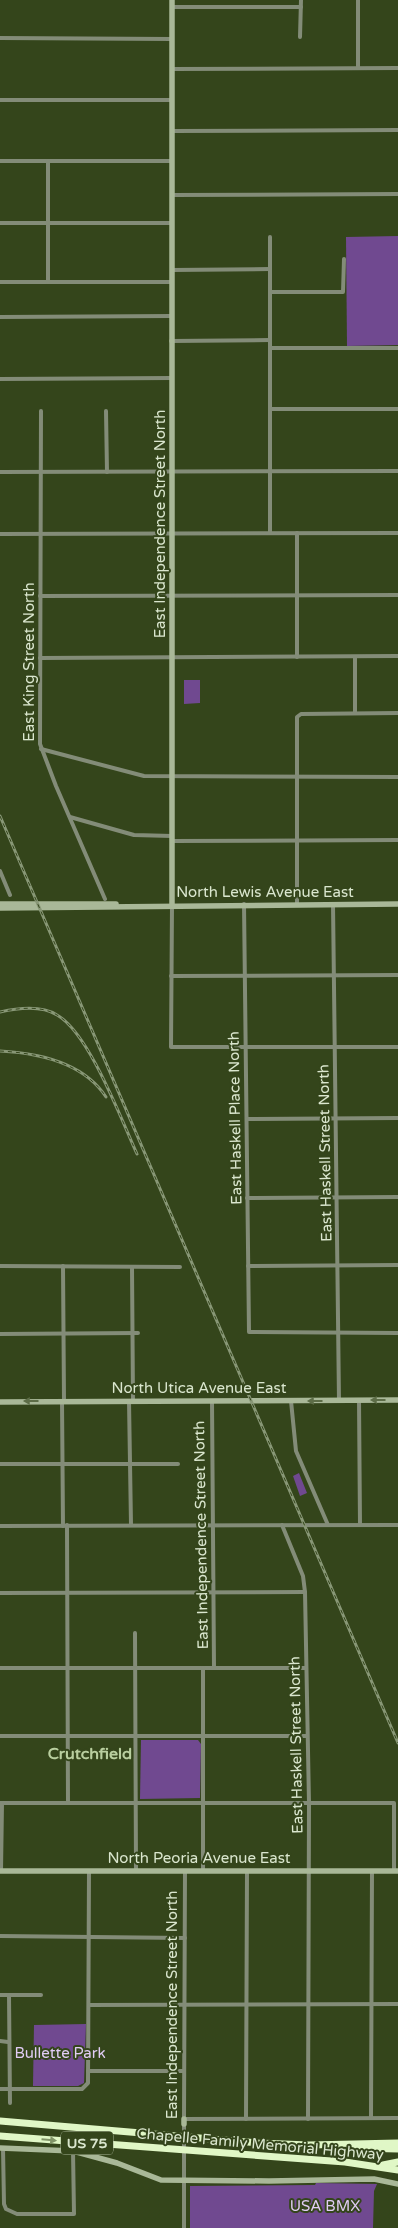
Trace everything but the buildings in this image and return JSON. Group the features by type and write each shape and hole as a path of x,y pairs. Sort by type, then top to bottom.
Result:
{"highway":[{"name":"Chapelle Family Memorial Highway","path":"0,2122 228,2141 309,2145 398,2143"},
{"name":"Chapelle Family Memorial Highway","path":"0,2136 377,2166 398,2170"},
{"path":"309,2145 398,2149"},
{"path":"377,2166 398,2162"}],"main road":[{"name":"East Independence Street North","path":"172,3 172,905"},
{"name":"North Lewis Avenue East","path":"0,904 105,903 133,905"},
{"name":"North Lewis Avenue East","path":"0,908 133,905 398,904"},
{"name":"North Utica Avenue East","path":"0,1402 398,1400"},
{"name":"North Peoria Avenue East","path":"1,1871 396,1871"},
{"path":"2,2148 73,2151 117,2163 161,2180 367,2179 398,2184"}],"street":[{"path":"300,37 301,0"},
{"path":"358,0 358,68"},
{"path":"172,3 301,7"},
{"path":"0,38 172,39"},
{"path":"172,69 398,68"},
{"path":"0,100 172,100"},
{"path":"172,131 398,130"},
{"path":"0,161 172,161"},
{"path":"48,161 48,282"},
{"path":"172,195 398,194"},
{"path":"0,223 172,223"},
{"path":"270,236 270,533"},
{"path":"270,292 343,292 344,259"},
{"path":"172,270 270,269"},
{"path":"0,282 172,282"},
{"path":"0,317 172,316"},
{"path":"172,341 270,340"},
{"path":"270,348 398,348"},
{"path":"0,379 172,378"},
{"path":"270,409 398,409"},
{"name":"East King Street North","path":"40,411 41,749 105,899"},
{"path":"106,411 106,472"},
{"path":"0,472 398,471"},
{"path":"297,533 297,657"},
{"path":"0,534 398,533"},
{"path":"40,596 398,595"},
{"path":"40,658 398,656"},
{"path":"355,657 355,713"},
{"path":"297,904 298,715 398,713"},
{"path":"41,749 136,776 398,776"},
{"path":"70,817 134,835 172,838 398,840"},
{"path":"0,871 10,895"},
{"name":"East Haskell Place North","path":"244,904 249,1332 339,1333"},
{"name":"East Haskell Street North","path":"333,904 339,1401"},
{"name":"East Independence Street North","path":"172,905 171,1047 246,1047"},
{"path":"171,976 398,975"},
{"path":"246,1047 398,1047"},
{"path":"247,1119 398,1118"},
{"path":"247,1198 398,1197"},
{"path":"248,1266 398,1265"},
{"path":"0,1266 180,1267"},
{"path":"63,1266 62,1464 67,1594 68,1803"},
{"path":"131,1525 132,1267"},
{"path":"0,1334 138,1333"},
{"path":"339,1333 398,1333"},
{"path":"359,1400 360,1525"},
{"name":"East Independence Street North","path":"212,1401 214,1668"},
{"path":"291,1401 296,1451 328,1525"},
{"path":"0,1464 178,1464"},
{"name":"East Haskell Street North","path":"282,1524 303,1576 305,1592 309,1803 308,2119"},
{"path":"0,1526 398,1525"},
{"path":"0,1593 305,1592"},
{"path":"135,1633 136,1871"},
{"path":"0,1668 306,1668"},
{"name":"East Independence Street North","path":"203,1668 203,1871"},
{"path":"0,1736 307,1736"},
{"path":"1,1871 1,1803 394,1803 396,1871"},
{"path":"0,2089 82,2089 88,2083 89,1871"},
{"name":"East Independence Street North","path":"184,2228 185,1871"},
{"path":"246,2119 247,1871"},
{"path":"372,1871 372,2118"},
{"path":"0,1936 185,1938"},
{"path":"9,1994 10,2103"},
{"path":"0,1995 41,1995"},
{"path":"89,2005 398,2004"},
{"path":"0,2041 8,2042"},
{"path":"88,2071 184,2071"},
{"path":"184,2121 398,2118"},
{"path":"2,2148 3,2200 6,2208 16,2214 74,2214 73,2151"}],"green space":[{"path":"398,236 398,345 347,346 346,237"},
{"path":"184,680 200,680 200,703 184,704"},
{"path":"299,1473 307,1493 300,1496 293,1476"},
{"path":"141,1740 198,1740 201,1744 200,1798 140,1799"},
{"name":"Bullette Park","path":"86,2024 84,2083 78,2086 33,2086 34,2025"},
{"name":"USA BMX","path":"316,2183 377,2184 374,2191 373,2228 190,2228 190,2186 315,2185"}],"railway":[{"path":"0,816 398,1743"},
{"path":"0,1012 22,1009 44,1010 57,1015 69,1025 81,1039 103,1078 137,1154"},
{"path":"0,1051 44,1057 73,1068 97,1085 106,1097"}],"district":[{"name":"Crutchfield","path":"90,1753"}]}
